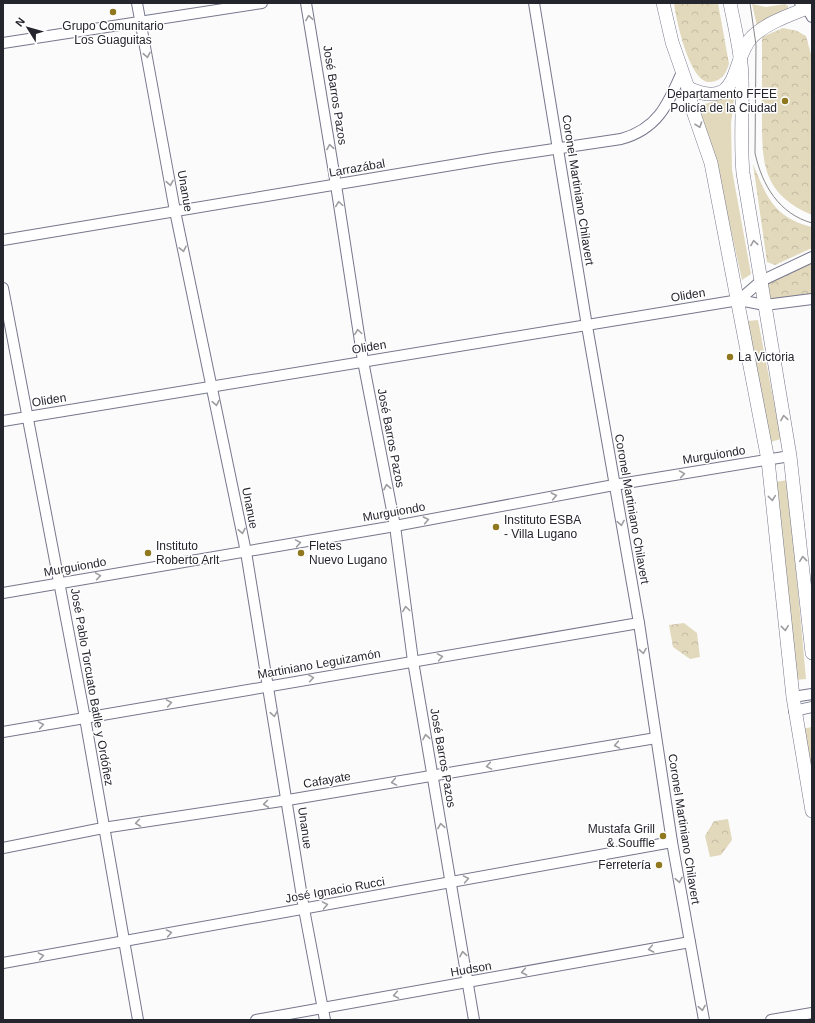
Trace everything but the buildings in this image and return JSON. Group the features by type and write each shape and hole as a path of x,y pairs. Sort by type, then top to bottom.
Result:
{"main road":[{"path":"663,3 672,42 711,163 739,300 768,460 792,697 812,811"},
{"path":"730,3 741,60 743,102 741,147 743,173 790,456 812,653"},
{"path":"688,88 705,95 718,94 729,84 747,45 755,35 765,27 808,9"}],"street":[{"name":"Unanue","path":"138,3 175,210 246,552 288,800 304,909 324,1007 325,1020"},
{"path":"3,43 262,3"},
{"name":"José Barros Pazos","path":"306,3 363,361 395,526 413,661 474,1020"},
{"name":"Coronel Martiniano Chilavert","path":"534,3 587,326 639,622 672,842 704,1020"},
{"name":"Larrazábal","path":"3,240 479,160 621,139 637,134 653,123 665,108 682,72"},
{"path":"739,300 761,281 812,257"},
{"name":"José Pablo Torcuato Batlle y Ordóñez","path":"3,288 60,582 138,1020"},
{"path":"739,300 765,305 812,299"},
{"name":"Oliden","path":"3,421 739,300"},
{"name":"Murguiondo","path":"3,593 60,582 395,526 614,485 790,456"},
{"name":"Martiniano Leguizamón","path":"3,732 639,622"},
{"path":"792,697 812,694"},
{"path":"794,711 812,707"},
{"name":"Cafayate","path":"3,848 103,828 288,800 656,738"},
{"name":"José Ignacio Rucci","path":"3,964 672,842"},
{"name":"Hudson","path":"256,1020 690,942"},
{"path":"771,1020 812,1013"}],"green space":[{"path":"674,3 718,3 729,64 725,73 718,80 711,82 703,80 691,63 681,36"},
{"path":"752,4 766,7 785,4 788,6 788,11 757,26"},
{"path":"783,28 797,31 806,36 812,58 812,215 795,206 782,196 773,185 764,160 762,145 762,37"},
{"path":"730,97 734,100 731,123 732,170 751,274 742,280 716,163 699,110 701,105"},
{"path":"753,164 768,196 780,212 799,223 812,227 812,248 775,265 767,262"},
{"path":"812,261 812,295 775,301 769,297 768,283"},
{"path":"758,320 781,439 770,442 748,321"},
{"path":"788,480 806,679 795,680 775,482"},
{"path":"684,623 697,633 700,657 690,659 673,647 669,625"},
{"path":"812,727 812,789 801,729"},
{"path":"728,819 732,840 721,855 710,857 705,836 714,821"}],"tram line":[{"path":"750,3 756,45 755,153 758,165 767,187 781,205 800,219 812,223"}],"place":[{"name":"Grupo Comunitario Los Guaguitas","path":"113,12"},
{"name":"Departamento FFEE Policía de la Ciudad","path":"785,101"},
{"name":"La Victoria","path":"730,357"},
{"name":"Instituto ESBA - Villa Lugano","path":"496,527"},
{"name":"Instituto Roberto Arlt","path":"148,553"},
{"name":"Fletes Nuevo Lugano","path":"301,553"},
{"name":"Mustafa Grill & Souffle","path":"663,836"},
{"name":"Ferretería","path":"659,865"}]}
